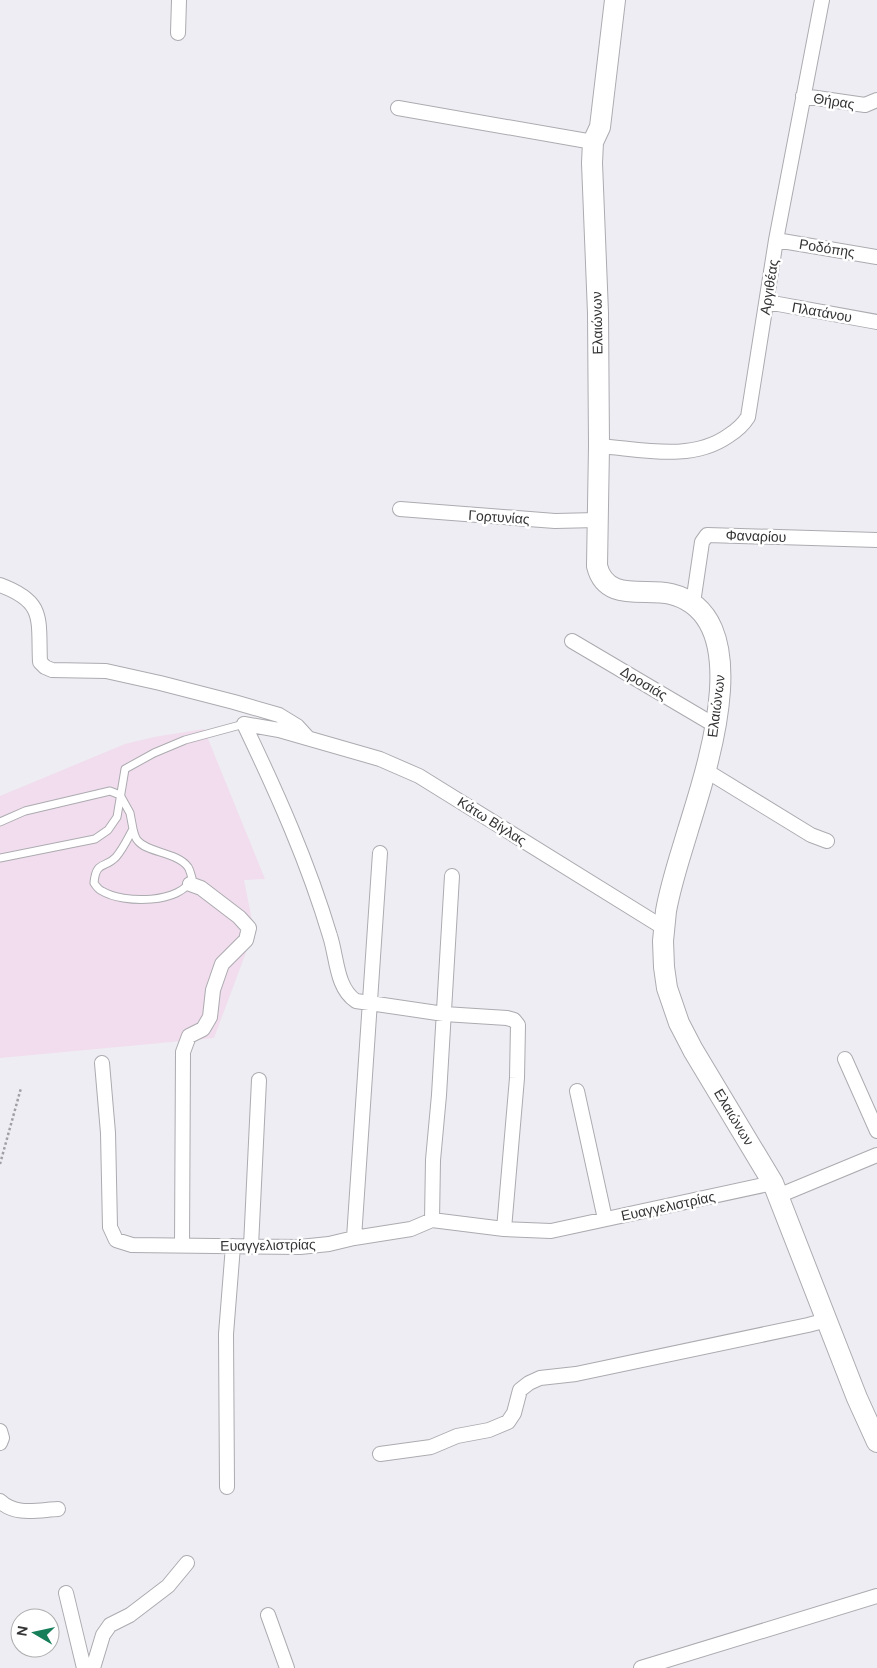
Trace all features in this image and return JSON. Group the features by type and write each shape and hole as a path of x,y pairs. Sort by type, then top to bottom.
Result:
{"main road":[{"name":"Ελαιώνων","path":"615,0 600,127 593,142 592,183 598,314 599,446 597,566 600,576 608,586 619,590 662,592 683,598 701,611 708,622 719,654 721,680 716,726 669,896 663,941 665,977 679,1023 693,1050 776,1189 857,1398 877,1442"}],"street":[{"path":"178,33 179,0"},
{"name":"Αργιθέας","path":"599,446 675,452 694,451 716,443 745,422 749,412 776,240 822,0"},
{"name":"Θήρας","path":"803,96 873,105"},
{"path":"398,108 593,142"},
{"name":"Ροδόπης","path":"776,240 877,257"},
{"name":"Πλατάνου","path":"767,302 877,322"},
{"name":"Γορτυνίας","path":"400,509 547,521 597,520"},
{"name":"Φαναρίου","path":"693,604 702,542 707,535 877,540"},
{"path":"0,585 27,598 32,604 38,618 40,662 45,668 52,670 106,671 234,702 279,715 289,720 309,739"},
{"name":"Δροσιάς","path":"572,641 716,726"},
{"path":"244,724 282,804 331,936 343,986 348,996 356,1001 444,1014 507,1018 514,1020 518,1025 513,1124 506,1181 504,1229"},
{"name":"Κάτω Βίγλας","path":"244,724 279,730 399,766 419,776 664,928"},
{"path":"705,770 811,835 826,841"},
{"path":"354,1238 380,853"},
{"path":"432,1220 432,1160 439,1095 452,876"},
{"path":"182,1245 183,1052 190,1036 203,1029 210,1017 212,990 222,964 246,940 249,928 239,917 201,888 190,884"},
{"path":"845,1059 877,1131"},
{"name":"Ευαγγελιστρίας","path":"102,1063 108,1134 110,1227 116,1240 132,1245 300,1247 328,1244 411,1229 432,1220 504,1229 551,1231 605,1219 776,1189 877,1155"},
{"path":"251,1246 259,1080"},
{"path":"577,1091 605,1219"},
{"path":"227,1486 226,1334 233,1246"},
{"path":"380,1454 430,1447 457,1436 489,1430 508,1422 514,1413 520,1390 529,1382 540,1378 576,1374 827,1320"},
{"path":"0,1431 2,1438 0,1444"},
{"path":"0,1501 8,1508 16,1511 58,1509"},
{"path":"94,1668 103,1635 110,1625 130,1615 168,1586 187,1563"},
{"path":"66,1593 84,1668"},
{"path":"641,1668 877,1596"},
{"path":"268,1615 287,1668"}],"lane":[{"path":"0,858 95,838 108,830 117,817 125,769 154,753 185,740 244,724"},
{"path":"0,822 25,811 110,791 120,795 130,812 137,840 146,847 165,853 188,866 192,878 190,884 181,892 166,898 123,898 102,891 94,883 95,873 102,864 115,859 133,829"}],"path":[{"path":"0,1164 21,1088"}],"shaded area":[{"path":"204,729 265,879 244,880 254,931 214,1038 0,1058 0,796 125,744"}]}
